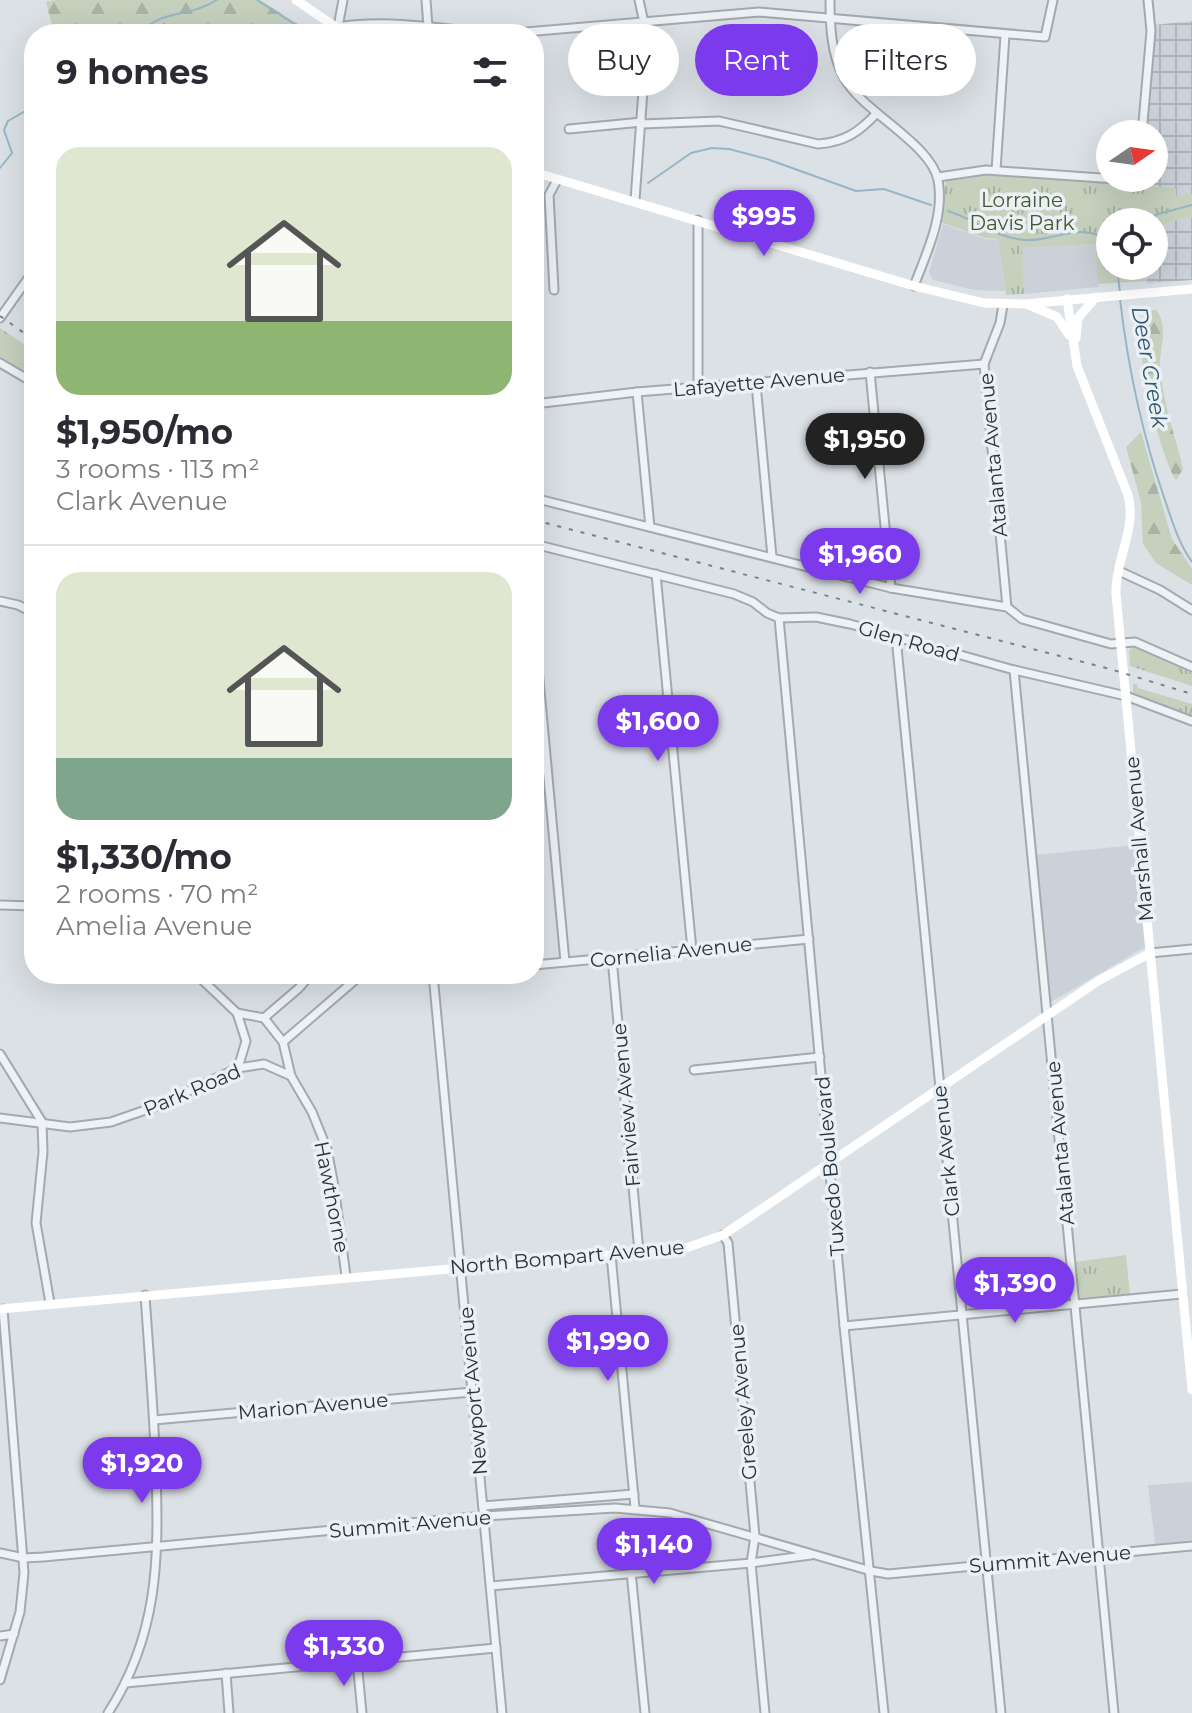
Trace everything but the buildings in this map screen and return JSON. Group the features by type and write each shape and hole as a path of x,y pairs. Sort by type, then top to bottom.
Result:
{"street":[{"path":"296,0 332,24"},
{"path":"342,24 343,0"},
{"path":"426,0 428,24"},
{"path":"635,200 647,36 639,0"},
{"path":"830,0 836,59 844,79 922,154 938,177 938,214 914,286"},
{"path":"544,30 759,12 1045,37 1053,0"},
{"path":"1143,120 1151,31 1148,0"},
{"path":"996,170 1005,35"},
{"path":"569,129 719,121 818,144 833,143 852,136 877,113"},
{"path":"938,177 973,170 996,170 1096,177"},
{"path":"544,175 635,200 956,298 1003,305 1192,289"},
{"path":"554,290 549,195 557,180"},
{"path":"698,220 698,388"},
{"path":"0,318 24,284"},
{"path":"1077,366 1078,318 1102,296"},
{"name":"Marshall Avenue","path":"1067,299 1077,366 1130,500 1130,529 1116,588 1192,1390"},
{"path":"1025,304 1057,317 1071,339"},
{"name":"Atalanta Avenue","path":"1003,305 1000,323 984,364 1007,607"},
{"path":"0,363 24,377"},
{"name":"Lafayette Avenue","path":"544,403 637,392 984,364"},
{"path":"870,372 891,588"},
{"path":"756,384 772,557"},
{"path":"637,392 650,527"},
{"path":"544,500 891,588 1007,607 1022,619 1111,644 1135,642 1192,667"},
{"name":"Glen Road","path":"544,546 734,594 779,618 824,618 1014,670 1126,696 1192,721"},
{"path":"1119,571 1160,590 1192,610"},
{"path":"656,574 692,950"},
{"path":"0,601 24,608"},
{"name":"Tuxedo Boulevard","path":"779,618 844,1326 884,1713"},
{"name":"Clark Avenue","path":"896,637 1001,1713"},
{"name":"Atalanta Avenue","path":"1014,670 1114,1713"},
{"path":"544,734 565,962"},
{"path":"0,905 24,906"},
{"name":"Cornelia Avenue","path":"544,964 809,939"},
{"name":"North Bompart Avenue","path":"1,1309 686,1248 723,1235 1098,981 1150,953 1192,949"},
{"name":"Fairview Avenue","path":"612,958 639,1252"},
{"path":"207,984 237,1013 246,1041 238,1068"},
{"path":"264,1018 302,984"},
{"path":"283,1042 350,984"},
{"name":"Newport Avenue","path":"436,984 502,1713"},
{"path":"237,1013 264,1018 283,1042 291,1076"},
{"path":"0,1054 42,1122 43,1152 36,1223 50,1303"},
{"path":"694,1070 820,1057"},
{"name":"Park Road","path":"0,1118 70,1127 129,1117 238,1068 264,1064 291,1076"},
{"name":"Hawthorne","path":"291,1076 312,1112 327,1149 346,1276"},
{"name":"Greeley Avenue","path":"723,1235 728,1243 755,1536 751,1563 765,1713"},
{"path":"611,1255 635,1508"},
{"path":"844,1326 1182,1294"},
{"path":"108,1713 126,1683 139,1648 151,1604 158,1547 154,1420 145,1295"},
{"path":"0,1680 14,1634 22,1592 24,1558 1,1309"},
{"name":"Marion Avenue","path":"154,1420 472,1392"},
{"path":"483,1506 634,1494"},
{"name":"Summit Avenue","path":"0,1553 24,1558 484,1516 635,1508 670,1513 871,1571 895,1574 1192,1546"},
{"name":"Summit Avenue","path":"491,1586 751,1563 814,1554"},
{"path":"631,1572 645,1713"},
{"path":"0,1636 14,1634"},
{"path":"126,1683 496,1648"},
{"path":"357,1661 362,1713"},
{"path":"226,1673 229,1713"}],"shaded area":[{"path":"1192,21 1192,194 1175,197 1175,188 1168,188 1168,120 1147,120 1154,25"},
{"path":"1192,217 1192,280 1147,283 1147,280 1168,280 1170,222"},
{"path":"943,224 985,239 998,240 1005,291 974,290 933,280 929,272"},
{"path":"1095,244 1099,287 1024,294 1021,248"},
{"path":"1135,845 1145,947 1051,1002 1035,855"},
{"path":"1192,1482 1192,1540 1155,1544 1148,1485"}],"green space":[{"path":"260,0 298,24 52,24 46,2"},
{"name":"Lorraine Davis Park","path":"979,173 1096,182 1096,192 1168,192 1168,187 1176,188 1176,196 1192,194 1192,217 1168,223 1168,208 1096,208 1096,257 1095,244 1022,248 1024,294 1006,295 998,239 985,238 940,222 946,180"},
{"name":"Lorraine Davis Park","path":"1098,280 1146,280 1146,281 1098,284"},
{"path":"1156,310 1163,329 1160,365 1163,392 1183,469 1176,480 1158,432 1141,348 1143,320 1147,311"},
{"path":"0,328 24,344 24,373 0,359"},
{"path":"1141,432 1172,539 1192,569 1192,585 1156,563 1143,544 1141,502 1126,447"},
{"path":"1134,647 1192,673 1192,686 1130,666 1129,650"},
{"path":"1133,684 1192,704 1192,715 1133,694"},
{"path":"1126,1255 1130,1296 1079,1299 1075,1262"}],"waterway":[{"path":"151,24 217,0"},
{"path":"257,0 294,24"},
{"path":"0,168 12,153 4,130 8,121 24,112"},
{"path":"648,183 691,153 712,148 729,149 767,159 856,191 884,189 931,205"},
{"name":"Deer Creek","path":"1168,211 1192,205"},
{"path":"948,211 1014,239 1036,240 1079,232 1096,235"},
{"name":"Deer Creek","path":"1119,280 1120,293"},
{"name":"Deer Creek","path":"1120,299 1127,350 1149,450 1176,532 1192,562"}],"railway":[{"path":"0,316 24,333"},
{"path":"544,523 1110,669 1192,694"}]}
